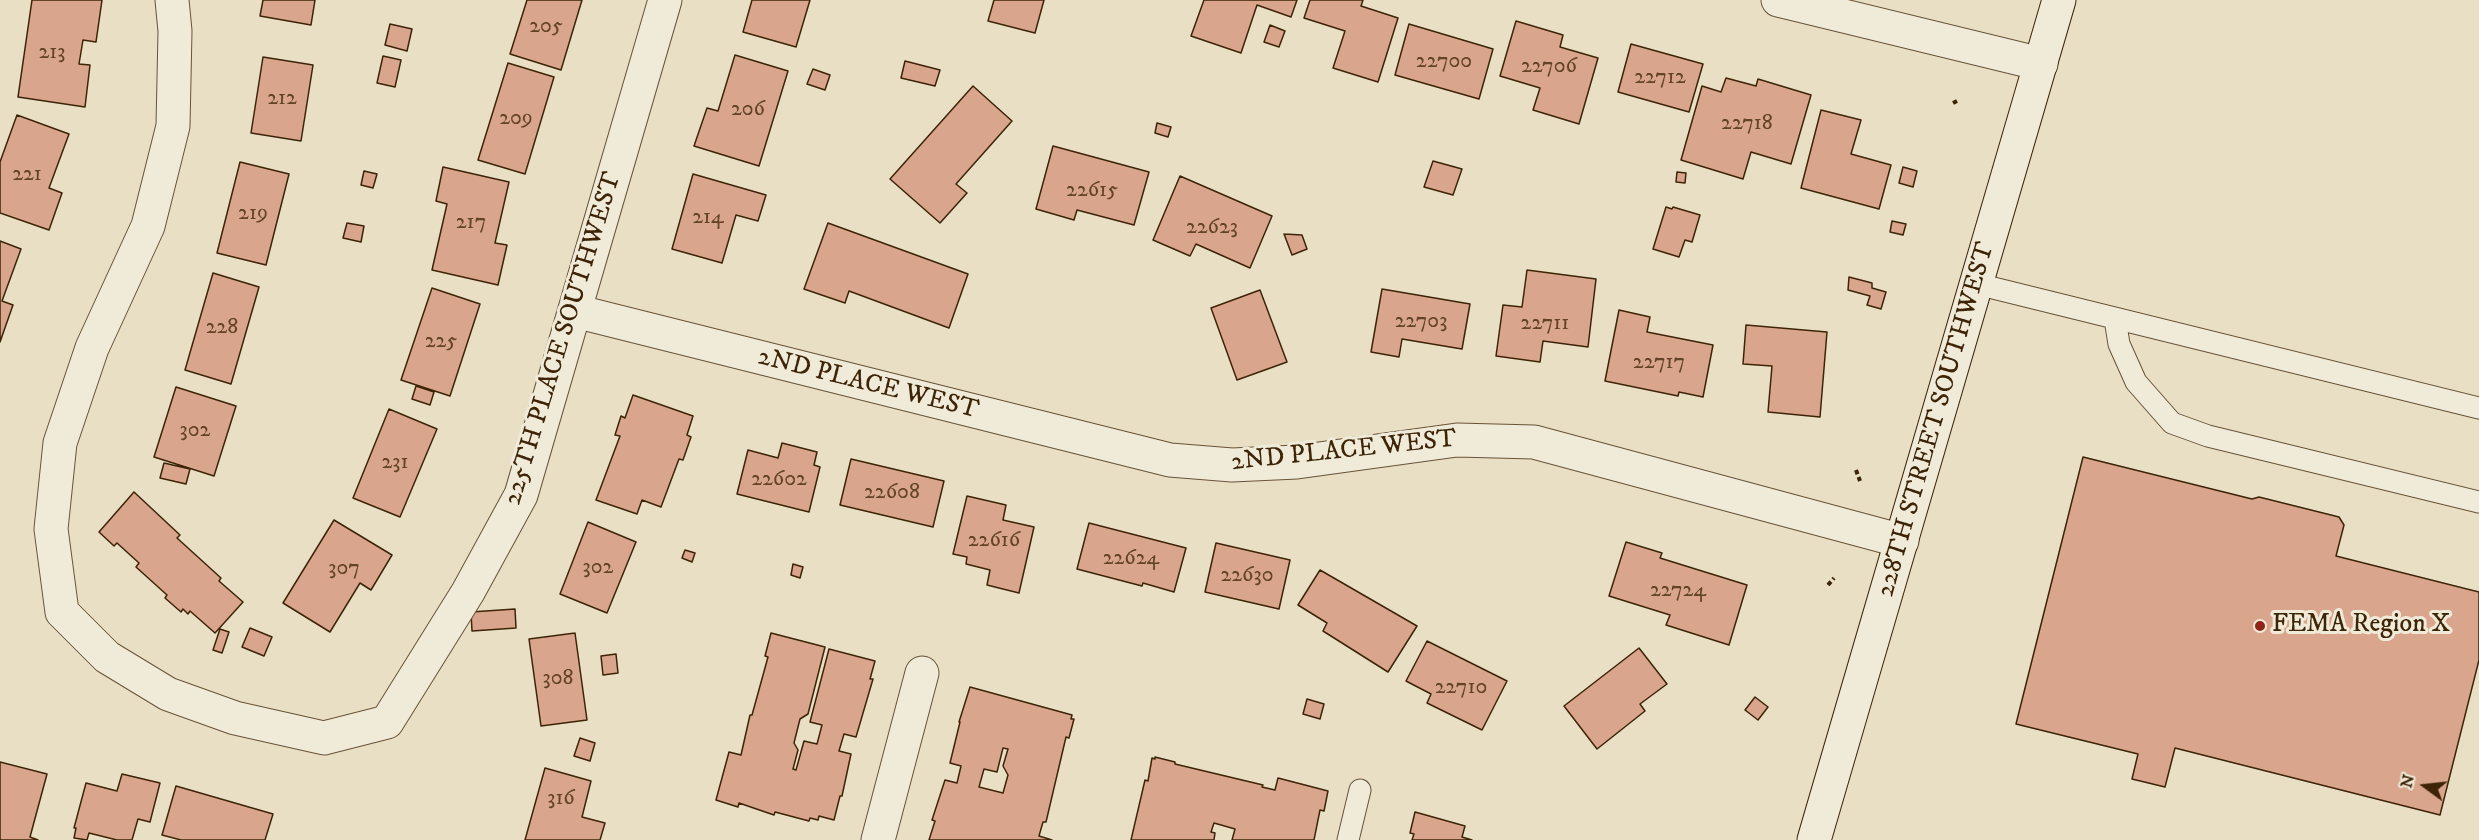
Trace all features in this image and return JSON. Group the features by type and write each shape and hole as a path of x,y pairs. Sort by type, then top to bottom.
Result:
{"street":[{"name":"225TH PLACE SOUTHWEST","path":"172,0 175,30 173,126 148,226 92,348 60,443 51,529 62,612 107,657 168,694 235,718 324,738 387,722 468,592 521,495 666,0"},
{"path":"1778,0 2041,64"},
{"name":"228TH STREET SOUTHWEST","path":"1814,840 2059,0"},
{"name":"2ND PLACE WEST","path":"575,311 1170,460 1232,465 1297,462 1457,440 1533,442 1902,541"},
{"path":"878,840 922,673"}],"lane":[{"path":"1977,284 2479,408"},
{"path":"2115,319 2119,344 2136,382 2172,423 2208,436 2479,502"},
{"path":"1348,840 1360,790"}],"path":[{"path":"1953,103 1959,100"},
{"path":"1856,470 1860,481"},
{"path":"1828,585 1834,578"}],"building":[{"path":"32,0 102,0 96,42 83,40 79,64 90,65 85,107 18,97"},
{"path":"263,0 315,0 311,25 260,16"},
{"path":"527,0 582,0 561,70 510,54"},
{"path":"752,0 810,0 796,47 743,32"},
{"path":"994,0 1044,0 1035,33 988,21"},
{"path":"1204,0 1297,0 1291,17 1257,5 1241,53 1191,36"},
{"path":"1310,0 1363,0 1361,6 1398,18 1378,82 1333,68 1345,31 1304,18"},
{"path":"1516,21 1563,35 1560,47 1598,58 1579,124 1533,110 1540,88 1500,76"},
{"path":"390,24 412,29 407,51 385,45"},
{"path":"1409,24 1493,49 1479,99 1395,75"},
{"path":"1270,25 1285,31 1279,47 1264,42"},
{"path":"1631,44 1703,64 1689,112 1618,92"},
{"path":"735,55 788,71 759,166 694,146 707,108 718,111"},
{"path":"383,56 401,60 395,87 377,83"},
{"path":"263,57 313,65 301,141 251,133"},
{"path":"905,61 940,70 935,86 901,78"},
{"path":"508,63 554,77 525,174 478,160"},
{"path":"813,69 830,75 825,90 807,84"},
{"path":"1726,78 1756,86 1758,79 1811,95 1791,164 1751,152 1743,179 1681,160 1702,86 1721,92"},
{"path":"973,86 1012,121 956,184 967,193 940,223 890,179"},
{"path":"1821,110 1861,120 1851,154 1891,165 1879,209 1801,188"},
{"path":"17,115 69,134 49,188 62,193 49,230 0,213 0,162"},
{"path":"1157,123 1171,127 1168,137 1155,133"},
{"path":"1053,146 1149,172 1134,225 1077,210 1074,220 1036,209"},
{"path":"1433,161 1462,169 1453,195 1424,187"},
{"path":"240,162 289,174 266,265 217,253"},
{"path":"443,167 509,182 495,243 507,245 498,285 432,270 447,204 436,201"},
{"path":"1903,167 1917,171 1913,187 1899,183"},
{"path":"364,171 377,174 373,188 361,185"},
{"path":"1677,172 1686,173 1685,183 1676,182"},
{"path":"693,174 766,195 758,221 736,215 722,263 672,249"},
{"path":"1180,176 1272,216 1250,268 1196,244 1190,256 1153,240"},
{"path":"1666,207 1700,215 1692,242 1685,240 1679,257 1653,249"},
{"path":"1892,221 1906,224 1903,235 1890,232"},
{"path":"347,223 364,226 361,242 343,238"},
{"path":"828,223 968,274 949,328 849,291 845,303 804,289"},
{"path":"1284,234 1302,235 1307,249 1292,255"},
{"path":"0,241 21,249 2,301 13,305 0,342"},
{"path":"1527,270 1596,279 1588,347 1543,341 1540,362 1496,356 1503,305 1522,307"},
{"path":"213,273 259,287 231,384 185,370"},
{"path":"1849,277 1872,283 1872,288 1886,292 1881,309 1867,305 1870,296 1848,290"},
{"path":"432,288 480,304 450,396 401,380"},
{"path":"1382,289 1470,304 1462,349 1402,339 1399,357 1371,352"},
{"path":"1260,290 1287,362 1237,380 1211,308"},
{"path":"1619,310 1650,317 1647,332 1713,345 1703,397 1679,392 1678,396 1605,381"},
{"path":"1746,325 1827,332 1820,417 1768,412 1772,366 1743,364"},
{"path":"416,386 434,392 430,405 412,399"},
{"path":"176,387 236,406 214,476 154,457"},
{"path":"633,395 693,416 687,435 691,437 683,460 679,459 661,507 642,500 637,514 596,500 620,436 615,435 621,416 625,418"},
{"path":"389,409 437,429 400,517 353,498"},
{"path":"782,443 817,452 814,465 820,467 809,512 737,494 748,450 778,458"},
{"name":"FEMA Region X","path":"2083,457 2252,499 2259,497 2339,517 2344,525 2336,556 2479,592 2479,660 2440,815 2175,748 2165,787 2132,779 2138,754 2016,724"},
{"path":"851,459 944,481 933,527 840,505"},
{"path":"164,463 190,469 186,484 160,478"},
{"path":"134,492 180,535 177,538 221,578 219,581 243,602 215,633 190,611 188,614 183,609 181,612 165,598 167,595 136,567 139,563 117,543 114,546 99,532"},
{"path":"967,496 1006,505 1003,520 1034,527 1019,593 987,585 990,570 966,564 967,557 953,554"},
{"path":"334,520 392,555 371,590 360,583 330,632 283,603"},
{"path":"588,522 636,542 607,613 560,594"},
{"path":"1089,523 1186,548 1174,592 1077,569"},
{"path":"1626,542 1662,553 1660,558 1747,585 1729,645 1666,625 1670,615 1609,596"},
{"path":"1216,543 1290,560 1279,609 1205,592"},
{"path":"685,550 695,553 692,562 682,558"},
{"path":"793,564 803,567 800,578 791,575"},
{"path":"1320,570 1417,626 1388,672 1323,631 1327,623 1298,605"},
{"path":"515,609 516,628 472,631 471,612"},
{"path":"250,628 272,637 264,656 242,647"},
{"path":"220,629 229,632 222,653 213,650"},
{"path":"575,633 587,720 541,726 529,639"},
{"path":"771,633 825,647 808,714 800,719 794,743 798,750 793,769 796,770 804,741 817,744 822,725 810,722 829,649 875,661 870,679 873,679 856,737 844,734 839,751 851,754 834,820 819,816 818,820 810,818 809,821 775,812 774,815 739,803 738,807 716,800 729,752 741,755 750,715 752,715 768,657 765,656"},
{"path":"1427,641 1507,681 1482,730 1427,703 1431,694 1406,681"},
{"path":"1639,648 1667,684 1640,704 1645,711 1597,749 1564,706"},
{"path":"616,654 618,673 603,675 601,656"},
{"path":"970,687 1072,715 1071,719 1074,719 1069,738 1066,737 1046,822 1043,822 1039,836 1052,840 929,840 935,821 932,820 945,780 957,783 961,766 950,763","holes":["1003,748 1008,749 1003,766 1008,775 1003,793 979,787 984,769 997,772"]},
{"path":"1755,697 1768,707 1758,720 1745,710"},
{"path":"1307,699 1324,704 1320,719 1303,714"},
{"path":"580,738 595,743 590,761 574,756"},
{"path":"1155,757 1275,790 1278,778 1328,791 1324,811 1320,810 1314,840 1232,840 1235,829 1214,823 1211,832 1215,833 1214,840 1131,840 1145,780 1148,781 1152,758 1155,759"},
{"path":"0,762 47,774 30,837 38,840 0,840"},
{"path":"545,768 591,781 582,817 605,823 600,840 525,840"},
{"path":"122,774 160,783 150,822 138,819 132,840 117,840 89,833 87,840 74,838 76,828 74,828 86,783 117,791"},
{"path":"176,786 273,814 265,840 181,840 162,835"},
{"path":"1415,812 1465,826 1462,837 1472,840 1412,840 1414,834 1410,833"}],"place":[{"name":"FEMA Region X","path":"2260,626"}]}
